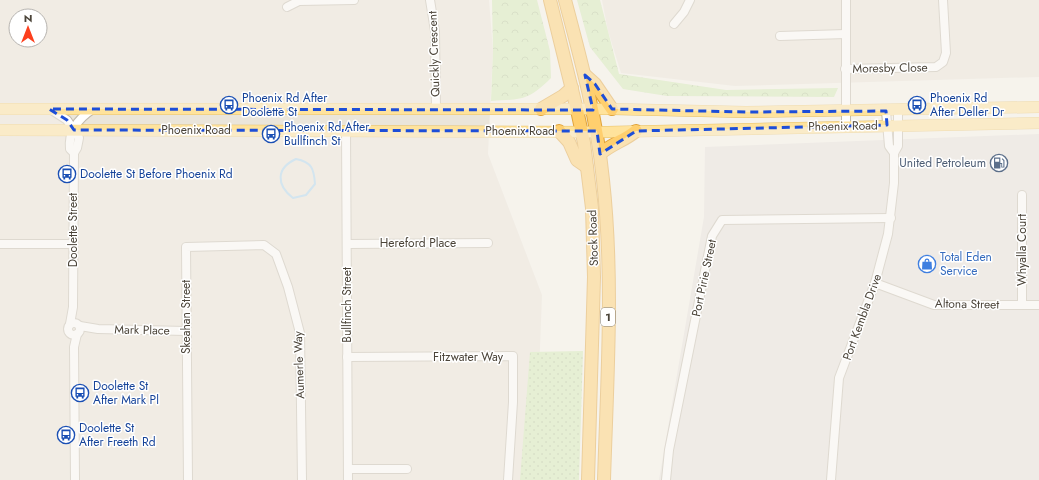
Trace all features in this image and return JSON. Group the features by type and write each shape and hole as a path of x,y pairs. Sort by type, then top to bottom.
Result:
{"highway":[{"name":"Stock Road","path":"550,0 582,131 593,226 594,277 588,480"},
{"name":"Stock Road","path":"565,0 585,75 597,131 605,210 608,275 604,480"},
{"path":"585,75 595,84 612,109"},
{"path":"541,109 563,96 572,88"},
{"path":"559,131 569,142 577,160 587,167"},
{"path":"600,154 613,144 626,140 636,131"}],"main road":[{"name":"Phoenix Road","path":"0,109 612,109 746,112 886,111 1039,107"},
{"name":"Phoenix Road","path":"0,130 636,131 1039,122"}],"street":[{"path":"287,7 299,1 354,0"},
{"name":"Quickly Crescent","path":"430,0 435,31 436,109"},
{"path":"674,24 684,12 690,0"},
{"path":"846,0 846,126"},
{"name":"Moresby Close","path":"845,69 936,67 943,62 946,53 944,0"},
{"path":"780,36 846,34"},
{"path":"49,109 67,120 74,130 79,120 94,109"},
{"name":"Port Kembla Drive","path":"831,480 839,378 875,283 891,218 894,153 898,146 898,110"},
{"name":"Port Kembla Drive","path":"886,111 889,146 894,153"},
{"name":"Doolette Street","path":"74,130 79,138 77,148 74,153 73,307 77,330 74,347 74,480"},
{"name":"Bullfinch Street","path":"346,130 348,244 348,480"},
{"name":"Whyalla Court","path":"1022,195 1022,305"},
{"name":"Port Pirie Street","path":"666,480 669,450 712,236 722,220 891,218"},
{"name":"Hereford Place","path":"348,244 488,243"},
{"path":"0,244 73,244"},
{"name":"Skeahan Street","path":"188,480 186,247 264,245 276,254"},
{"name":"Aumerle Way","path":"276,254 288,287 300,333 302,480"},
{"name":"Altona Street","path":"875,283 934,305 1039,305"},
{"name":"Doolette Street","path":"70,324 73,307"},
{"name":"Mark Place","path":"70,324 73,322 77,330 186,331"},
{"name":"Fitzwater Way","path":"347,357 513,356 513,402 508,480"},
{"path":"348,469 407,469"}],"highlighted area":[{"path":"585,75 595,84 612,109 746,112 886,111 887,125 636,131 600,154 597,131 74,130 67,120 49,109 489,109 593,110"}],"shaded area":[{"path":"0,0 489,0 493,51 488,154 542,295 535,480 0,480"},
{"path":"602,0 1039,0 1039,77 735,86 621,73 608,31"},
{"path":"1039,134 1039,480 659,480 704,217 705,147"}],"green space":[{"path":"492,0 537,0 550,51 551,78 530,95 518,99 491,101 493,51"},
{"path":"577,0 600,0 619,74 726,90 838,88 834,97 667,96 623,89 590,47"},
{"path":"583,351 579,480 520,480 530,352"}],"waterway":[{"path":"296,159 309,164 313,170 315,184 306,195 293,198 283,188 281,177 285,167 296,159"}],"place":[{"name":"Phoenix Rd After Doolette St","path":"229,105"},
{"name":"Phoenix Rd After Deller Dr","path":"917,105"},
{"name":"Phoenix Rd After Bullfinch St","path":"271,134"},
{"name":"United Petroleum","path":"999,163"},
{"name":"Doolette St Before Phoenix Rd","path":"67,174"},
{"name":"Total Eden Service","path":"927,264"},
{"name":"Doolette St After Mark Pl","path":"80,393"},
{"name":"Doolette St After Freeth Rd","path":"66,435"}]}
